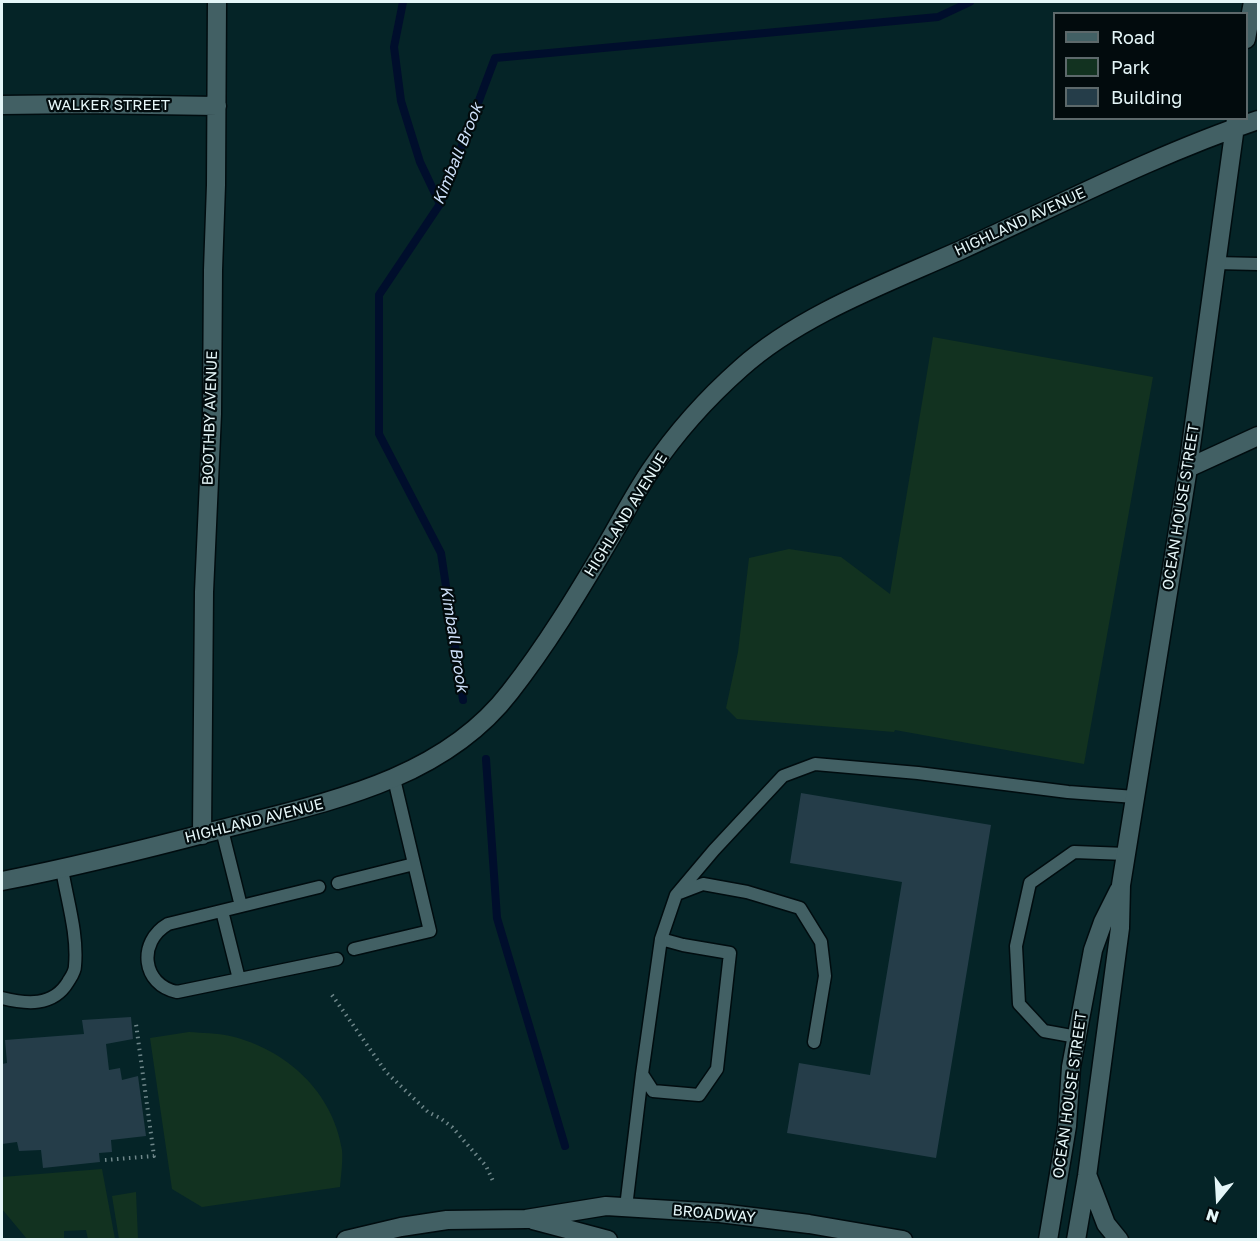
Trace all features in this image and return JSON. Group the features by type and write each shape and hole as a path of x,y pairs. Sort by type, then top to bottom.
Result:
{"street":[{"name":"BOOTHBY AVENUE","path":"202,835 204,592 212,414 217,2"},
{"path":"1248,28 1253,2"},
{"name":"WALKER STREET","path":"2,105 217,106"},
{"name":"HIGHLAND AVENUE","path":"2,881 202,835 330,801 394,779 469,734 509,694 575,599 650,471 704,403 743,366 784,335 851,300 1236,123 1258,120"},
{"name":"OCEAN HOUSE STREET","path":"1076,1239 1087,1176 1120,928 1121,885 1188,468 1236,123"},
{"path":"1188,468 1258,436"},
{"name":"OCEAN HOUSE STREET","path":"1048,1239 1067,1126 1071,1067 1093,950 1103,922 1121,885"},
{"path":"1087,1176 1106,1224 1119,1239"},
{"name":"BROADWAY","path":"346,1239 400,1227 447,1220 526,1218 606,1206 720,1214 809,1224 903,1239"},
{"name":"BROADWAY","path":"526,1218 608,1239"}],"lane":[{"path":"1215,263 1258,264"},
{"path":"626,1207 661,939 676,895 721,842 783,776 815,764 918,773 1068,792 1135,797"},
{"path":"354,949 430,931 394,779"},
{"path":"222,830 241,906"},
{"path":"1077,1037 1044,1031 1018,1004 1016,946 1030,883 1074,852 1126,854"},
{"path":"338,883 414,864"},
{"path":"2,998 22,1004 48,1000 63,990 75,969 76,946 62,869"},
{"path":"676,895 703,885 747,892 800,908 821,942 825,976 814,1042"},
{"path":"319,887 168,924 157,930 149,942 147,956 150,970 165,990 177,992 337,959"},
{"path":"222,911 239,979"},
{"path":"642,1074 653,1090 699,1095 717,1070 730,953 661,939"}],"path":[{"path":"332,995 386,1072 428,1112 452,1127 486,1166 494,1183"},
{"path":"105,1160 154,1156 136,1024"}],"green space":[{"path":"933,337 1153,377 1084,764 895,730 894,732 737,719 726,708 738,652 749,558 789,549 841,557 890,594"},
{"path":"189,1032 225,1035 251,1042 288,1062 304,1076 329,1110 337,1129 342,1150 340,1187 202,1207 172,1189 150,1038"},
{"path":"102,1169 115,1239 88,1239 86,1230 64,1231 64,1239 27,1239 2,1209 2,1177"},
{"path":"136,1192 138,1239 119,1239 112,1196"}],"building":[{"path":"801,793 991,825 936,1158 787,1133 799,1063 870,1075 902,882 790,863"},
{"path":"131,1017 133,1039 106,1044 109,1070 120,1068 122,1080 138,1076 146,1136 111,1140 112,1152 99,1153 100,1162 43,1168 41,1150 19,1151 17,1142 2,1144 2,1064 7,1063 5,1040 84,1034 82,1020"}],"waterway":[{"path":"403,2 394,47 401,101 420,162 440,204"},
{"name":"Kimball Brook","path":"463,700 441,553 379,434 379,295 440,204 495,58 938,17 970,2"},
{"name":"Kimball Brook","path":"486,759 497,918 565,1146"}]}
